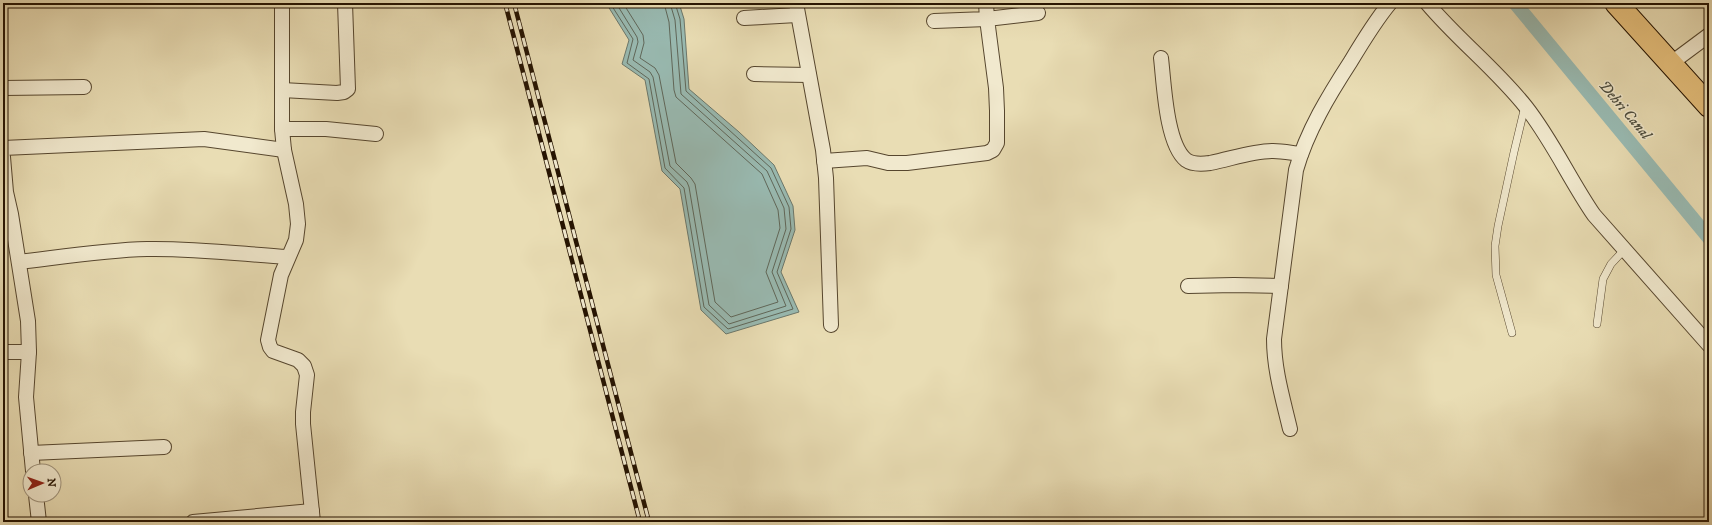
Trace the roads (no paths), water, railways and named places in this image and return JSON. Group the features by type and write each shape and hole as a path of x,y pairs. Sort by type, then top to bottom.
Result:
{"highway":[{"path":"1616,3 1709,106"}],"street":[{"path":"193,522 312,517 303,424 307,375 304,366 298,360 273,351 268,340 281,275 296,240 298,224 296,204 284,150 282,129 282,3"},
{"path":"282,90 337,93 344,92 348,89 345,3"},
{"path":"824,161 867,158 888,163 907,163 987,153 993,150 997,143 996,88 986,3"},
{"path":"1290,429 1274,355 1274,339 1293,190 1301,154 1332,91 1362,43 1390,3"},
{"path":"1428,3 1454,33 1513,91 1554,148 1582,198 1594,214 1709,345"},
{"path":"744,18 797,9 824,161 831,325"},
{"path":"934,20 987,19 1038,13"},
{"path":"1670,64 1709,35"},
{"path":"1161,58 1170,127 1178,148 1186,160 1195,164 1209,163 1250,154 1273,151 1301,154"},
{"path":"754,74 809,75"},
{"path":"3,88 84,87"},
{"path":"282,129 326,129 376,134"},
{"path":"3,148 204,139 284,150"},
{"path":"3,158 6,192 28,321 29,352 26,397 32,463"},
{"path":"19,262 147,249 168,249 288,258"},
{"path":"1188,286 1281,286"},
{"path":"3,352 29,352"},
{"path":"31,454 164,447"},
{"path":"37,503 39,522"}],"lane":[{"path":"1512,333 1496,275 1495,246 1498,226 1525,106"},
{"path":"1597,324 1603,279 1611,264 1625,249"}],"water":[{"path":"606,3 679,3 684,19 689,89 739,132 774,165 793,206 795,230 781,272 799,312 726,334 701,310 680,189 662,171 645,80 622,64 629,40"}],"waterway":[{"name":"Dehri Canal","path":"1515,3 1709,238"}],"railway":[{"path":"505,3 640,522"},
{"path":"514,3 649,522"}]}
